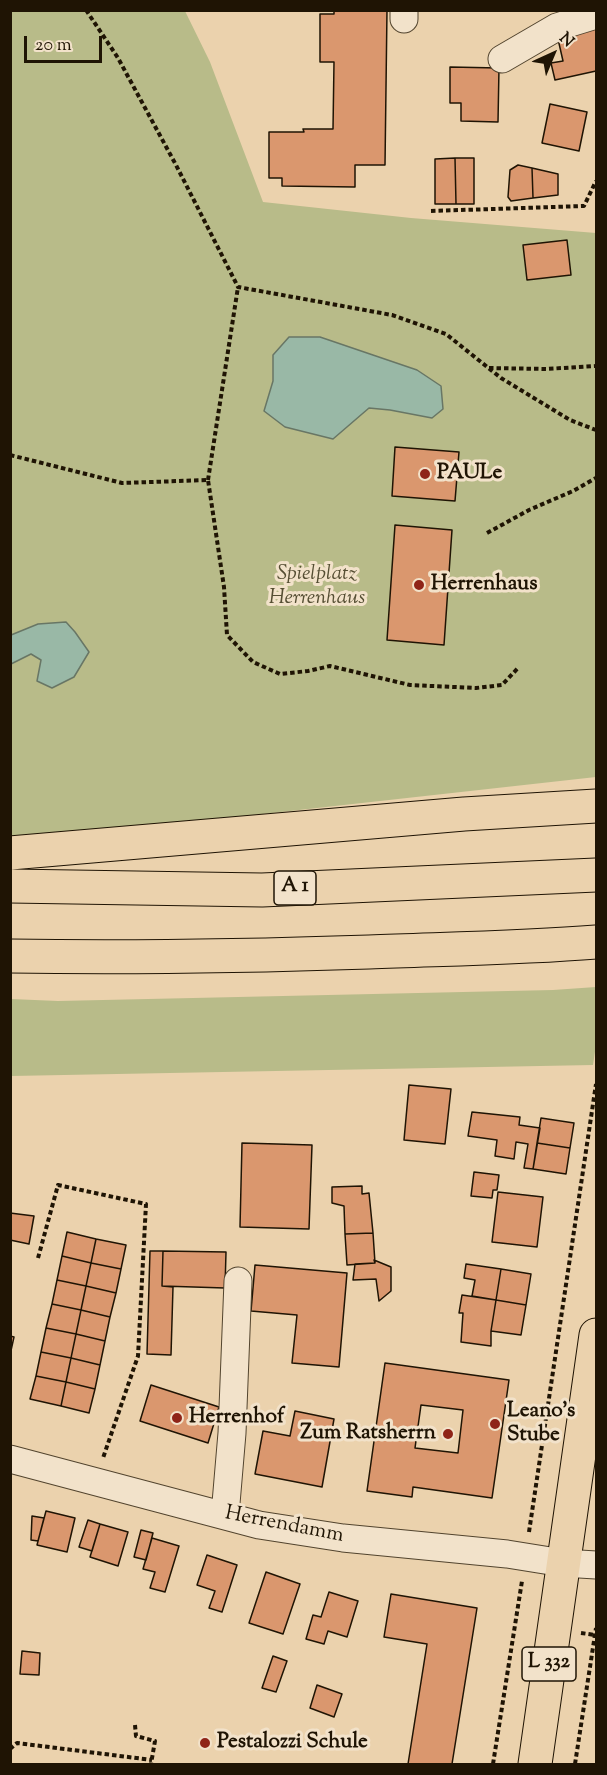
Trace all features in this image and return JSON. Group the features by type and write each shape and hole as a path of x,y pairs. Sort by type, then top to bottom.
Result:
{"main road":[{"path":"10,853 583,806"},
{"name":"A 1","path":"10,886 262,890 588,876"},
{"path":"10,956 106,958 271,955 547,946 597,942"},
{"name":"L 332","path":"535,1764 597,1335"}],"street":[{"path":"502,58 558,27 597,15"},
{"path":"225,1515 238,1281"},
{"name":"Herrendamm","path":"10,1459 259,1525 343,1538 597,1565"}],"path":[{"path":"86,10 124,68 238,286 208,480 224,587 226,635 253,662 280,674 330,666 410,685 476,688 502,685 518,668"},
{"path":"431,212 584,206 597,181"},
{"path":"238,286 392,315 446,334 501,378 570,420 597,430"},
{"path":"489,368 546,369 597,366"},
{"path":"10,454 122,483 208,480"},
{"path":"487,533 597,478"},
{"path":"493,1764 597,1084"},
{"path":"38,1258 58,1185 146,1204 138,1356 96,1480"},
{"path":"575,1764 597,1628"},
{"path":"10,1749 16,1743 151,1762 155,1741 136,1736 135,1725"}],"green space":[{"name":"Spielplatz Herrenhaus","path":"11,11 185,11 210,62 263,202 411,218 596,233 596,777 200,821 11,836 11,664 31,654 74,677 22,632 11,635"},
{"path":"596,987 596,1045 593,1065 11,1076 11,999 58,1001 553,990"}],"shaded area":[{"path":"289,337 320,337 417,370 441,386 443,409 432,418 369,408 333,439 285,427 264,411 273,381 273,355"},
{"path":"66,622 89,652 74,677 52,688 37,681 41,660 31,654 11,664 11,635 38,624"}],"building":[{"path":"334,10 387,10 385,165 355,165 355,187 282,186 282,178 269,178 269,132 333,129 334,62 320,62 320,14 334,14"},
{"path":"596,25 596,71 555,80 551,63 563,61 558,39"},
{"path":"450,67 499,68 498,122 461,121 461,103 450,103"},
{"path":"550,104 587,112 579,151 542,143"},
{"path":"455,158 474,158 474,204 456,204"},
{"path":"455,158 456,204 435,204 435,159"},
{"path":"518,165 532,168 533,198 511,201 508,197 510,170"},
{"path":"532,168 558,174 558,195 533,198"},
{"path":"567,240 571,275 527,280 523,245"},
{"name":"PAULe","path":"395,447 459,452 455,501 392,496"},
{"name":"Herrenhaus","path":"395,525 452,530 444,645 387,640"},
{"path":"409,1085 451,1089 445,1144 404,1140"},
{"path":"472,1112 520,1117 519,1125 540,1128 533,1169 524,1168 528,1144 516,1142 514,1159 495,1156 497,1140 468,1136"},
{"path":"541,1118 574,1123 570,1148 537,1143"},
{"path":"242,1143 312,1145 309,1229 240,1227"},
{"path":"537,1143 570,1148 566,1174 533,1169"},
{"path":"474,1172 499,1175 497,1190 493,1190 492,1198 471,1196"},
{"path":"362,1186 362,1194 369,1193 373,1233 345,1234 344,1206 332,1203 332,1187"},
{"path":"498,1192 543,1197 537,1247 492,1242"},
{"path":"10,1213 34,1216 29,1244 10,1240"},
{"path":"67,1232 96,1239 91,1263 62,1256"},
{"path":"373,1233 375,1263 347,1265 345,1234"},
{"path":"96,1239 126,1245 121,1269 91,1263"},
{"path":"150,1251 163,1251 162,1286 173,1287 171,1355 147,1354"},
{"path":"163,1251 226,1252 225,1288 162,1286"},
{"path":"62,1256 91,1263 86,1286 57,1280"},
{"path":"374,1260 391,1267 391,1291 379,1301 376,1279 353,1280 355,1264 375,1263"},
{"path":"91,1263 121,1269 116,1293 86,1286"},
{"path":"466,1264 501,1269 496,1300 472,1296 475,1280 464,1278"},
{"path":"255,1265 347,1273 339,1367 292,1363 297,1315 251,1311"},
{"path":"501,1269 531,1274 526,1305 496,1300"},
{"path":"57,1280 86,1286 81,1310 52,1304"},
{"path":"86,1286 116,1293 110,1317 81,1310"},
{"path":"462,1295 496,1300 491,1346 461,1342 463,1313 459,1313"},
{"path":"496,1300 526,1305 521,1335 491,1331"},
{"path":"52,1304 81,1310 76,1334 46,1328"},
{"path":"81,1310 110,1317 105,1341 76,1334"},
{"path":"46,1328 76,1334 71,1358 41,1352"},
{"path":"76,1334 105,1341 100,1365 71,1358"},
{"path":"10,1336 14,1337 10,1355"},
{"path":"41,1352 71,1358 66,1382 36,1376"},
{"path":"71,1358 100,1365 95,1389 66,1382"},
{"path":"385,1363 509,1380 492,1498 413,1487 412,1497 367,1491","holes":["421,1405 463,1410 458,1453 415,1448"]},
{"path":"36,1376 66,1382 61,1406 30,1399"},
{"path":"66,1382 95,1389 89,1413 61,1406"},
{"path":"151,1385 219,1407 208,1443 140,1421"},
{"path":"295,1411 334,1419 322,1487 255,1474 263,1431 290,1436"},
{"path":"46,1511 75,1518 67,1552 37,1545"},
{"path":"32,1516 44,1518 38,1541 31,1540"},
{"path":"88,1520 100,1524 92,1551 79,1547"},
{"path":"100,1524 128,1532 118,1566 90,1557"},
{"path":"141,1530 153,1533 146,1560 134,1557"},
{"path":"152,1538 179,1546 165,1592 150,1588 155,1572 143,1569"},
{"path":"207,1555 237,1565 222,1612 209,1608 215,1591 197,1585"},
{"path":"266,1572 300,1584 283,1634 249,1623"},
{"path":"329,1592 358,1601 347,1637 328,1631 324,1644 306,1639 313,1615 321,1617"},
{"path":"391,1594 477,1608 452,1764 408,1764 427,1644 384,1637"},
{"path":"22,1651 40,1653 39,1675 20,1674"},
{"path":"273,1656 287,1661 276,1692 262,1688"},
{"path":"317,1685 342,1694 334,1717 310,1708"}],"place":[{"name":"PAULe","path":"425,474"},
{"name":"Herrenhaus","path":"419,585"},
{"name":"Herrenhof","path":"177,1418"},
{"name":"Leano's Stube","path":"495,1424"},
{"name":"Zum Ratsherrn","path":"448,1434"},
{"name":"Pestalozzi Schule","path":"205,1743"}]}
